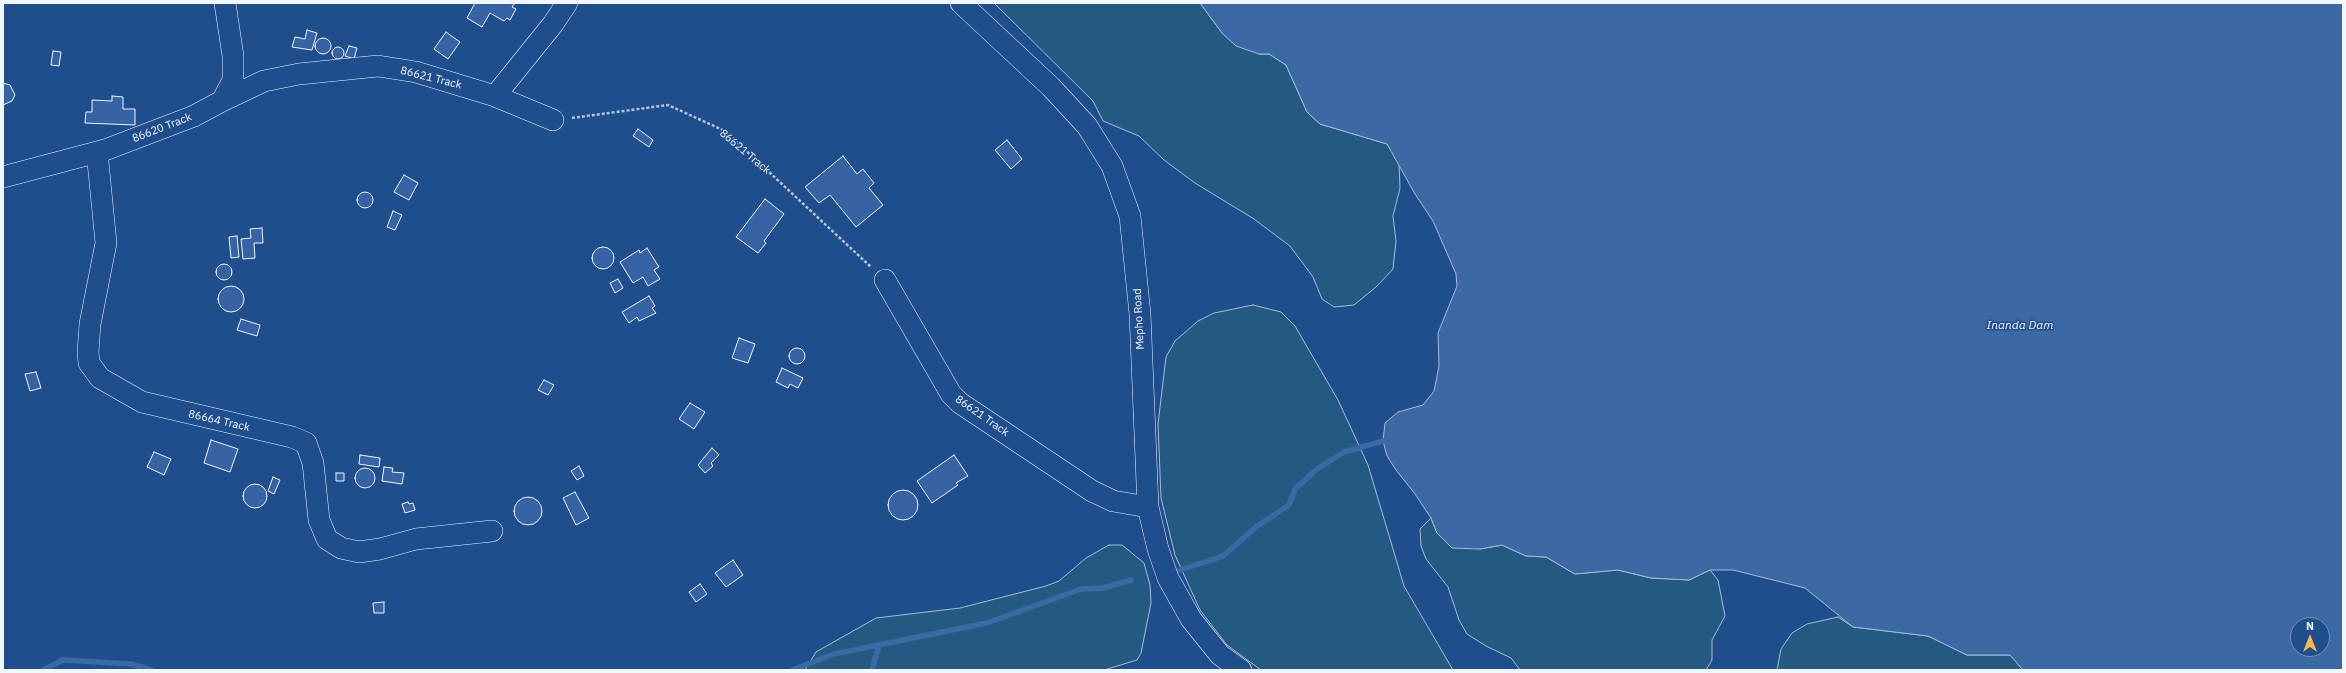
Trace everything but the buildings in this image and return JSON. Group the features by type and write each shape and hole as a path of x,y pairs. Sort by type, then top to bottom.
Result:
{"street":[{"path":"222,102 233,80 233,56 225,3"},
{"path":"495,96 553,24 567,3"},
{"name":"Mepho Road","path":"960,3 1051,87 1087,126 1112,166 1130,216 1140,314 1148,507 1158,549 1168,578 1191,619 1220,655 1241,670"},
{"name":"86621 Track","path":"222,102 264,81 299,74 378,66 416,72 495,96 553,120"},
{"name":"86620 Track","path":"3,177 97,152 194,116 222,102"},
{"name":"86664 Track","path":"97,152 106,243 90,324 88,352 90,363 100,378 142,402 292,437 306,443 312,463 319,520 327,539 341,548 359,552 380,549 416,539 492,531"},
{"name":"86621 Track","path":"886,280 951,394 960,403 1092,491 1113,501 1148,507"}],"path":[{"name":"86621 Track","path":"553,120 668,105 725,131 886,280"}],"shaded area":[{"path":"994,3 1200,3 1222,33 1259,54 1269,54 1286,65 1307,112 1320,124 1387,144 1399,162 1400,188 1393,216 1396,241 1393,269 1376,287 1354,305 1334,307 1322,299 1313,277 1290,246 1254,219 1195,183 1164,160 1139,136 1103,121 1093,101"},
{"path":"1253,305 1281,312 1295,326 1338,400 1368,465 1404,586 1453,670 1261,670 1227,645 1200,610 1175,555 1161,498 1158,424 1166,357 1175,341 1198,321 1214,313"},
{"path":"1431,518 1437,533 1480,549 1502,545 1526,556 1546,557 1575,574 1618,570 1651,578 1689,580 1710,570 1718,580 1725,616 1712,640 1712,660 1706,670 1520,670 1511,658 1486,646 1467,634 1459,620 1448,587 1426,559 1421,546 1420,529"},
{"path":"1109,545 1122,545 1144,563 1150,585 1151,603 1141,653 1137,660 1104,670 805,670 816,652 876,618 960,608 1046,586 1059,581 1086,558"},
{"path":"1838,617 1853,627 1928,636 1967,655 2010,655 2023,670 1777,670 1781,649 1792,633 1807,624"}],"water":[{"name":"Inanda Dam","path":"1200,3 2343,3 2343,670 2023,670 2010,655 1967,655 1928,636 1853,627 1805,588 1733,570 1710,570 1689,580 1651,578 1618,570 1575,574 1546,557 1526,556 1502,545 1480,549 1452,548 1437,533 1431,518 1415,494 1396,470 1387,456 1383,441 1385,423 1398,412 1423,405 1434,391 1439,366 1438,333 1457,286 1456,274 1433,221 1415,194 1387,144 1320,124 1307,112 1286,65 1269,54 1259,54 1236,46 1222,33"}],"waterway":[{"path":"1177,571 1223,556 1256,527 1289,505 1295,489 1317,469 1344,452 1383,441"},
{"path":"792,670 834,654 987,623 1081,589 1103,588 1131,580"},
{"path":"872,670 879,645"},
{"path":"43,670 63,660 131,664 151,670"}]}
